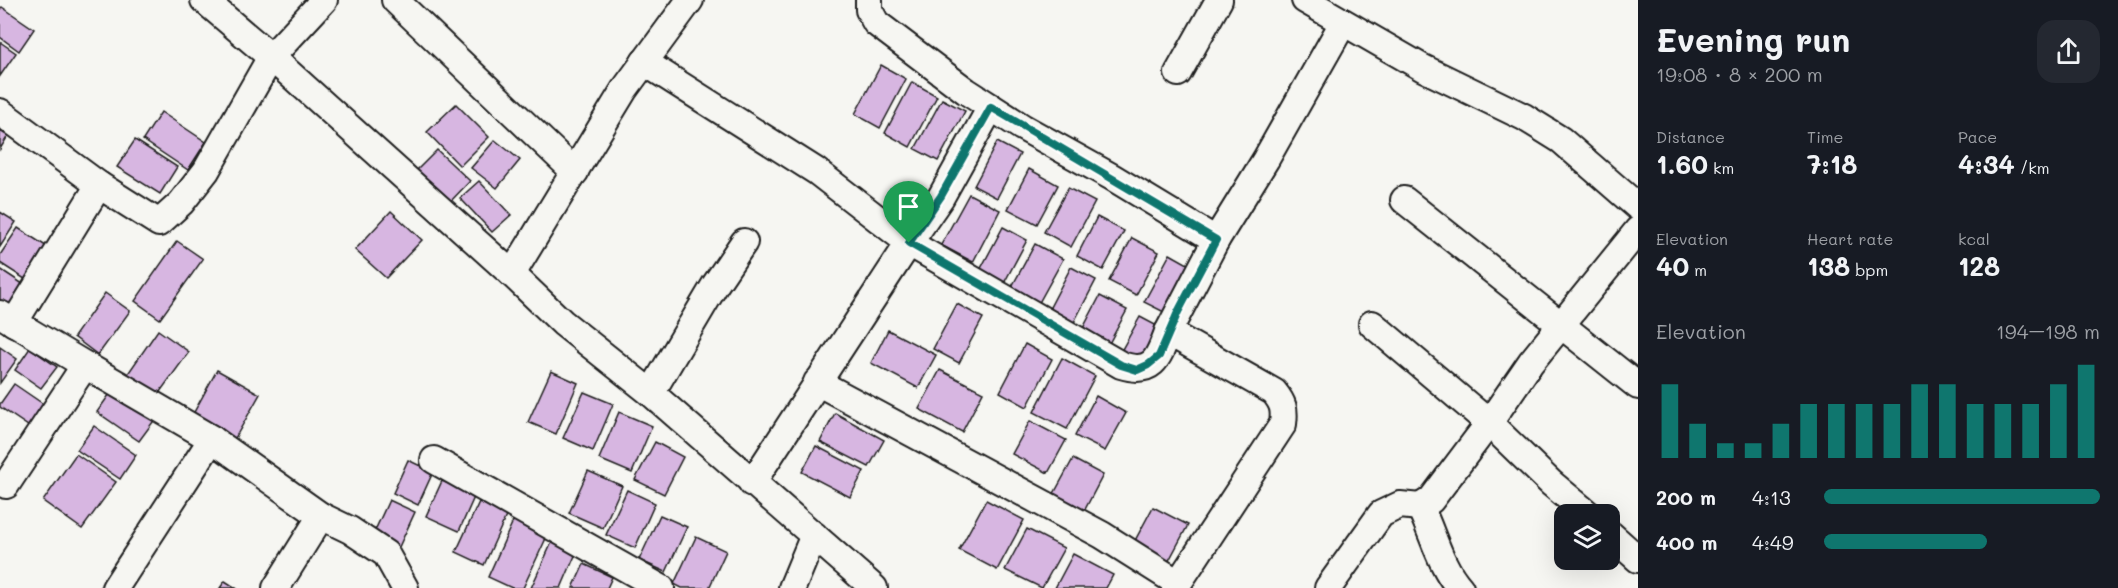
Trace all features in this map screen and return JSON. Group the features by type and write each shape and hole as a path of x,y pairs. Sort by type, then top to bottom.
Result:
{"street":[{"path":"204,0 512,274 563,323 651,393 874,588"},
{"path":"0,112 99,184 159,223 181,203 206,171 270,57 324,0"},
{"path":"395,0 575,172"},
{"path":"512,274 624,90 690,0"},
{"path":"869,0 869,10 876,23 966,91 1216,240"},
{"path":"1178,73 1219,0"},
{"path":"1305,0 1423,68 1524,117 1561,140 1638,207"},
{"path":"644,62 816,171 909,243 1121,365 1137,370 1159,356 1168,332 1216,240 1266,159 1343,23"},
{"path":"752,483 941,196 991,107"},
{"path":"99,184 7,318 212,439 321,516 350,530 386,554 405,588"},
{"path":"1404,200 1638,386"},
{"path":"1328,588 1381,514 1400,505 1420,507 1431,500 1531,362 1638,230"},
{"path":"651,393 715,285 744,242"},
{"path":"1372,324 1489,423 1576,504"},
{"path":"817,382 1091,530 1177,586 1282,424 1285,412 1283,404 1274,392 1168,332"},
{"path":"6,485 85,365"},
{"path":"115,588 212,439"},
{"path":"434,460 661,588"},
{"path":"1420,507 1436,545 1454,581 1460,588"},
{"path":"276,588 321,516"},
{"path":"792,588 814,535"},
{"path":"1620,543 1638,559"}],"building":[{"path":"2,7 34,29 19,51 0,37"},
{"path":"0,42 16,53 0,76"},
{"path":"881,65 906,79 880,128 855,114"},
{"path":"912,82 937,96 910,147 885,133"},
{"path":"942,99 965,111 938,161 915,149"},
{"path":"456,104 489,137 460,166 427,132"},
{"path":"161,112 206,142 188,170 143,140"},
{"path":"0,131 8,136 0,149"},
{"path":"135,140 177,167 160,194 117,167"},
{"path":"495,140 520,160 497,188 471,168"},
{"path":"997,142 1020,154 997,198 974,186"},
{"path":"437,150 470,181 449,203 416,171"},
{"path":"1029,169 1058,185 1037,224 1008,209"},
{"path":"479,181 511,215 492,232 460,198"},
{"path":"1068,188 1095,202 1071,247 1044,232"},
{"path":"969,194 1000,210 973,262 941,245"},
{"path":"391,211 422,240 386,278 355,250"},
{"path":"0,212 16,222 0,247"},
{"path":"1097,217 1124,231 1103,270 1077,256"},
{"path":"1003,227 1027,240 1002,287 978,274"},
{"path":"18,228 52,250 31,283 0,263 0,255"},
{"path":"1132,238 1159,252 1136,295 1109,281"},
{"path":"177,241 203,259 160,319 135,301"},
{"path":"1035,244 1063,259 1036,308 1008,294"},
{"path":"1170,254 1195,268 1170,315 1144,302"},
{"path":"1071,267 1096,280 1072,326 1047,313"},
{"path":"0,269 29,288 12,313 0,305"},
{"path":"105,293 130,311 98,355 74,337"},
{"path":"1100,296 1127,310 1106,349 1080,334"},
{"path":"957,304 983,318 959,363 933,349"},
{"path":"1140,317 1161,328 1142,364 1120,353"},
{"path":"158,330 189,352 157,396 127,375"},
{"path":"888,330 936,355 918,388 871,363"},
{"path":"1025,344 1052,359 1027,407 1000,392"},
{"path":"0,347 17,359 0,383"},
{"path":"30,348 57,367 41,388 15,370"},
{"path":"1062,358 1095,376 1067,429 1034,412"},
{"path":"217,370 260,394 234,440 192,416"},
{"path":"940,370 983,392 962,432 919,409"},
{"path":"551,371 578,383 556,434 528,422"},
{"path":"14,384 49,408 34,430 0,407"},
{"path":"114,388 156,418 139,441 97,412"},
{"path":"584,392 613,404 593,451 563,438"},
{"path":"1096,396 1126,413 1105,451 1075,436"},
{"path":"619,412 652,426 632,473 599,459"},
{"path":"835,413 884,440 869,467 820,442"},
{"path":"1030,421 1066,440 1048,473 1012,454"},
{"path":"94,426 136,455 120,479 77,450"},
{"path":"655,442 683,457 664,494 635,480"},
{"path":"816,446 864,471 850,497 802,472"},
{"path":"76,454 116,482 82,529 43,501"},
{"path":"1073,459 1103,475 1082,515 1051,499"},
{"path":"408,460 433,472 418,505 393,493"},
{"path":"588,471 622,486 603,528 569,513"},
{"path":"442,481 475,495 459,531 426,516"},
{"path":"627,490 655,503 635,548 606,535"},
{"path":"389,500 415,512 398,549 372,537"},
{"path":"986,500 1024,520 997,570 959,550"},
{"path":"479,502 507,514 484,565 456,552"},
{"path":"1153,507 1188,525 1166,566 1131,548"},
{"path":"660,515 687,527 666,572 639,560"},
{"path":"514,519 548,534 523,588 512,588 488,577"},
{"path":"1027,529 1064,548 1042,588 1005,570"},
{"path":"696,537 726,551 709,588 682,588 674,584"},
{"path":"553,540 577,551 561,588 531,588"},
{"path":"1073,554 1113,575 1106,588 1055,588"},
{"path":"584,564 612,577 607,588 573,588"},
{"path":"225,581 236,588 220,588"}],"route":[{"path":"991,107 1216,240 1168,332 1159,356 1137,370 1121,365 909,243 941,196 991,107"}]}
